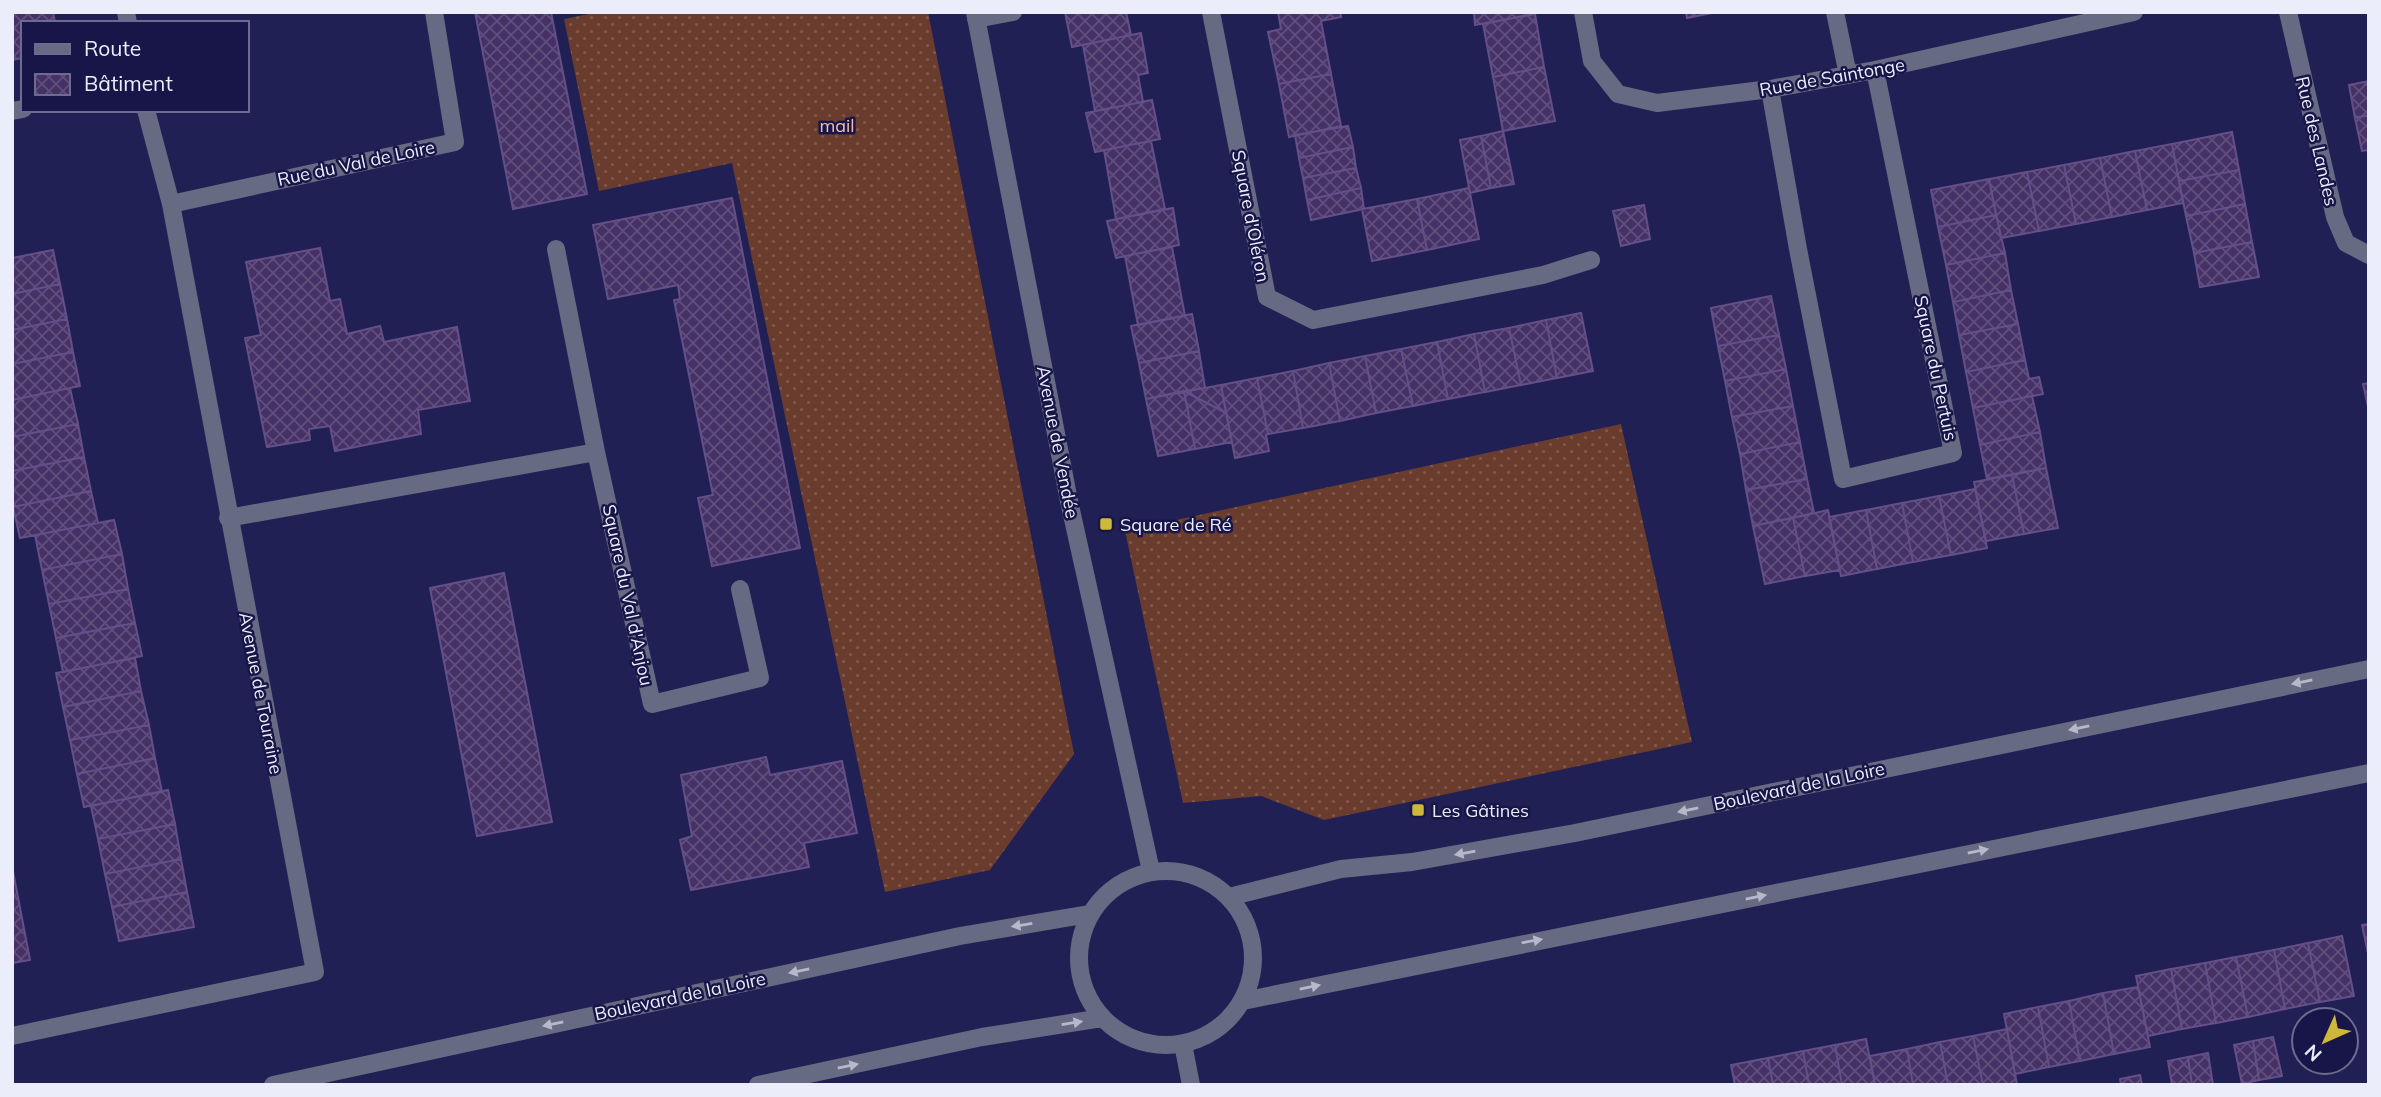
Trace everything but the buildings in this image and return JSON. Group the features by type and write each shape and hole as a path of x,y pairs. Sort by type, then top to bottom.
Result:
{"street":[{"name":"Rue du Val de Loire","path":"170,204 455,142 433,12"},
{"path":"975,16 1013,12"},
{"name":"Square d'Oléron","path":"1211,12 1267,297 1313,320 1543,275 1591,260"},
{"name":"Rue de Saintonge","path":"1583,12 1592,61 1618,94 1657,103 1770,89 1875,70 2134,12"},
{"path":"1835,12 1848,75"},
{"name":"Rue des Landes","path":"2288,12 2335,217 2346,243 2369,255"},
{"name":"Avenue de Vendée","path":"975,16 1069,501 1151,871"},
{"name":"Square du Pertuis","path":"1770,89 1843,480 1953,453 1875,70"},
{"name":"Avenue de Touraine","path":"12,1035 314,972 170,204 147,112"},
{"name":"Square du Val d'Anjou","path":"556,249 596,452 652,704 760,678 740,589"},
{"path":"228,518 596,452"},
{"name":"Boulevard de la Loire","path":"1229,897 1341,869 1412,862 1575,833 2369,669"},
{"path":"1243,1001 2369,773"},
{"path":"1151,871 1179,871 1206,880 1229,897 1244,917 1252,940 1254,964 1243,1001 1233,1014 1211,1034 1183,1044 1154,1045 1125,1036 1102,1018 1086,996 1078,969 1079,940 1089,914 1105,894 1125,879 1151,871"},
{"name":"Boulevard de la Loire","path":"273,1085 960,936 1089,914"},
{"path":"758,1085 982,1037 1102,1018"},
{"path":"1183,1044 1191,1085"}],"green space":[{"name":"mail","path":"599,12 928,12 1074,754 990,870 885,892 732,163 599,191 564,19"},
{"path":"1621,424 1692,742 1324,820 1261,796 1183,803 1125,531"}],"place":[{"name":"Square de Ré","path":"1106,524"},
{"name":"Les Gâtines","path":"1418,810"}]}
